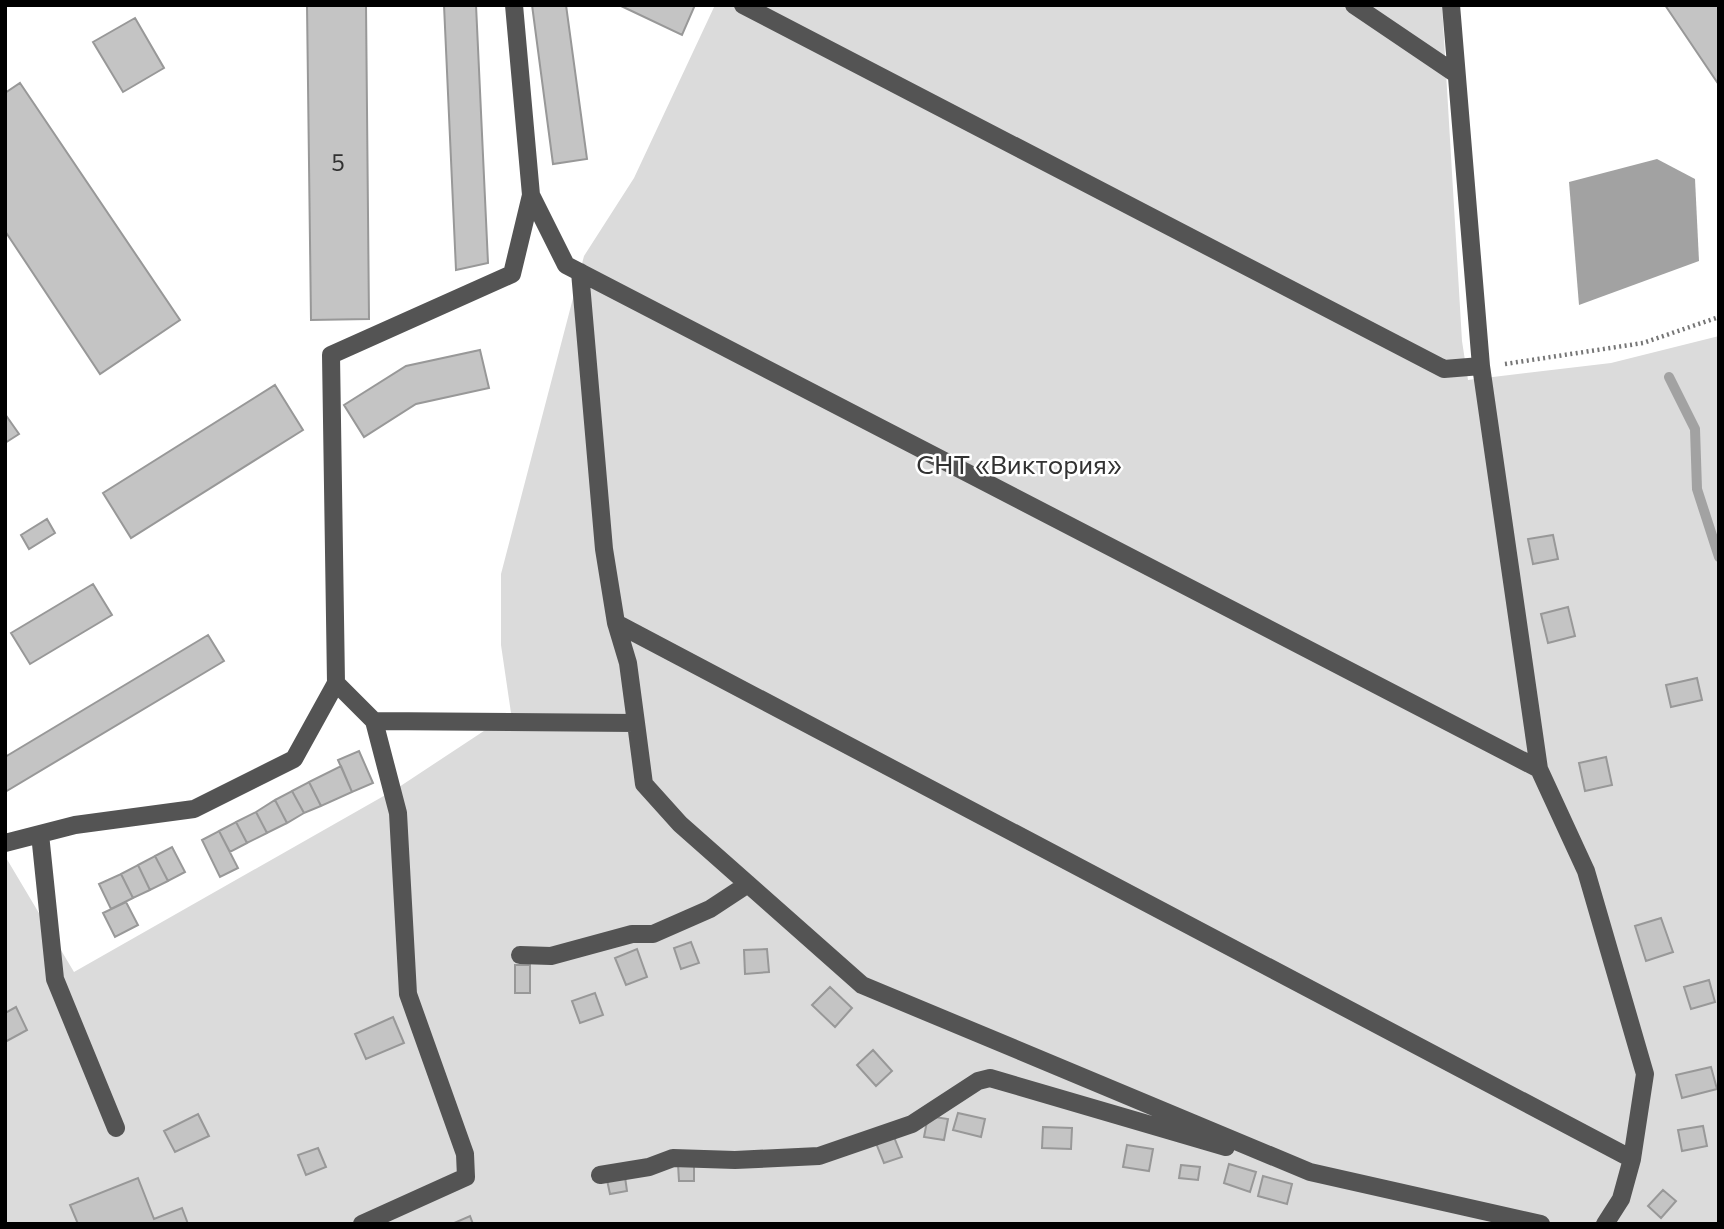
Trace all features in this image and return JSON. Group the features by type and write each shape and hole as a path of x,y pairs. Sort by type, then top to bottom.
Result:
{"lane":[{"path":"5,843 75,825 194,809 294,759 336,683 331,355 512,274 531,195 514,5"},
{"path":"743,5 1444,369 1481,366"},
{"path":"1354,5 1456,74"},
{"path":"1451,5 1481,366 1539,769 1586,872 1644,1074 1632,1159 1621,1199 1605,1224"},
{"path":"531,195 566,265 1539,769"},
{"path":"580,272 604,549 616,623 628,663 644,784 680,824 862,985 1310,1172"},
{"path":"616,623 1632,1159"},
{"path":"336,683 374,721 398,813 408,994 465,1154 466,1177 362,1224"},
{"path":"374,721 636,723"},
{"path":"40,834 55,979 116,1128"},
{"path":"520,955 551,956 632,934 653,934 710,909 748,884"},
{"path":"600,1175 649,1167 673,1158 735,1160 819,1156 912,1124 978,1081 990,1079 1310,1172 1541,1224"}],"path":[{"path":"1481,366 1643,343 1719,317"}],"green space":[{"name":"СНТ «Виктория»","path":"715,5 1442,5 1462,341 1468,380 1611,363 1719,336 1719,1224 5,1224 5,856 74,972 396,789 511,713 501,645 501,574 584,256 634,178"}],"shaded area":[{"path":"1657,159 1695,179 1699,261 1579,305 1569,182"}],"building":[{"path":"307,5 366,5 369,319 311,320"},
{"path":"444,5 476,5 488,263 456,270"},
{"path":"532,5 566,5 587,159 553,164"},
{"path":"619,5 695,5 682,35"},
{"path":"1665,5 1719,5 1719,85"},
{"path":"135,18 164,68 123,92 93,42"},
{"path":"20,83 180,320 100,374 5,231 5,93"},
{"path":"480,350 489,388 416,404 364,437 344,405 406,366"},
{"path":"275,385 303,430 131,538 103,493"},
{"path":"5,414 19,434 5,443"},
{"path":"47,519 55,533 29,549 21,535"},
{"path":"1553,535 1558,559 1533,564 1528,539"},
{"path":"93,584 112,615 30,664 11,633"},
{"path":"1568,607 1575,636 1548,643 1541,614"},
{"path":"208,635 224,661 5,792 5,757"},
{"path":"1697,678 1702,700 1671,707 1666,685"},
{"path":"359,751 373,783 352,792 338,760"},
{"path":"1606,757 1612,785 1585,791 1579,763"},
{"path":"341,766 352,792 321,806 309,782"},
{"path":"309,782 321,806 304,813 292,791"},
{"path":"292,791 304,813 287,823 275,800"},
{"path":"275,800 287,823 267,833 256,812"},
{"path":"256,812 267,833 247,843 236,822"},
{"path":"236,822 247,843 230,852 219,831"},
{"path":"219,831 238,868 220,877 202,840"},
{"path":"172,847 185,872 168,881 155,856"},
{"path":"155,856 168,881 150,890 138,865"},
{"path":"138,865 150,890 133,898 121,874"},
{"path":"121,874 133,898 111,909 99,884"},
{"path":"126,902 138,925 115,937 103,913"},
{"path":"1661,918 1673,952 1646,961 1635,926"},
{"path":"691,942 699,963 681,969 674,948"},
{"path":"637,949 647,977 626,985 615,958"},
{"path":"767,949 769,972 745,974 744,950"},
{"path":"515,965 530,965 530,993 515,993"},
{"path":"1709,980 1715,1002 1691,1009 1684,987"},
{"path":"830,987 852,1008 835,1027 812,1005"},
{"path":"595,993 603,1015 580,1023 572,1001"},
{"path":"16,1007 27,1030 5,1042 5,1013"},
{"path":"393,1017 404,1043 366,1059 355,1034"},
{"path":"873,1050 892,1071 876,1086 857,1065"},
{"path":"1711,1067 1717,1089 1682,1098 1676,1075"},
{"path":"958,1113 985,1119 981,1137 953,1130"},
{"path":"198,1114 209,1136 175,1152 164,1131"},
{"path":"928,1116 948,1119 944,1140 924,1137"},
{"path":"1703,1126 1707,1146 1682,1151 1678,1130"},
{"path":"1043,1127 1072,1128 1071,1149 1042,1148"},
{"path":"894,1137 902,1157 884,1163 876,1143"},
{"path":"1127,1145 1153,1149 1149,1171 1123,1167"},
{"path":"318,1148 326,1167 306,1175 298,1155"},
{"path":"678,1164 694,1164 694,1181 679,1181"},
{"path":"1229,1164 1256,1172 1250,1192 1224,1183"},
{"path":"1181,1165 1200,1167 1198,1180 1179,1178"},
{"path":"1263,1176 1292,1184 1287,1204 1258,1196"},
{"path":"625,1177 627,1191 610,1194 607,1180"},
{"path":"138,1178 154,1219 182,1208 188,1224 78,1224 70,1205"},
{"path":"1663,1190 1676,1201 1661,1218 1648,1206"},
{"path":"470,1216 473,1224 452,1224"}],"waterway":[{"path":"1669,377 1695,429 1697,489 1719,557"}]}
